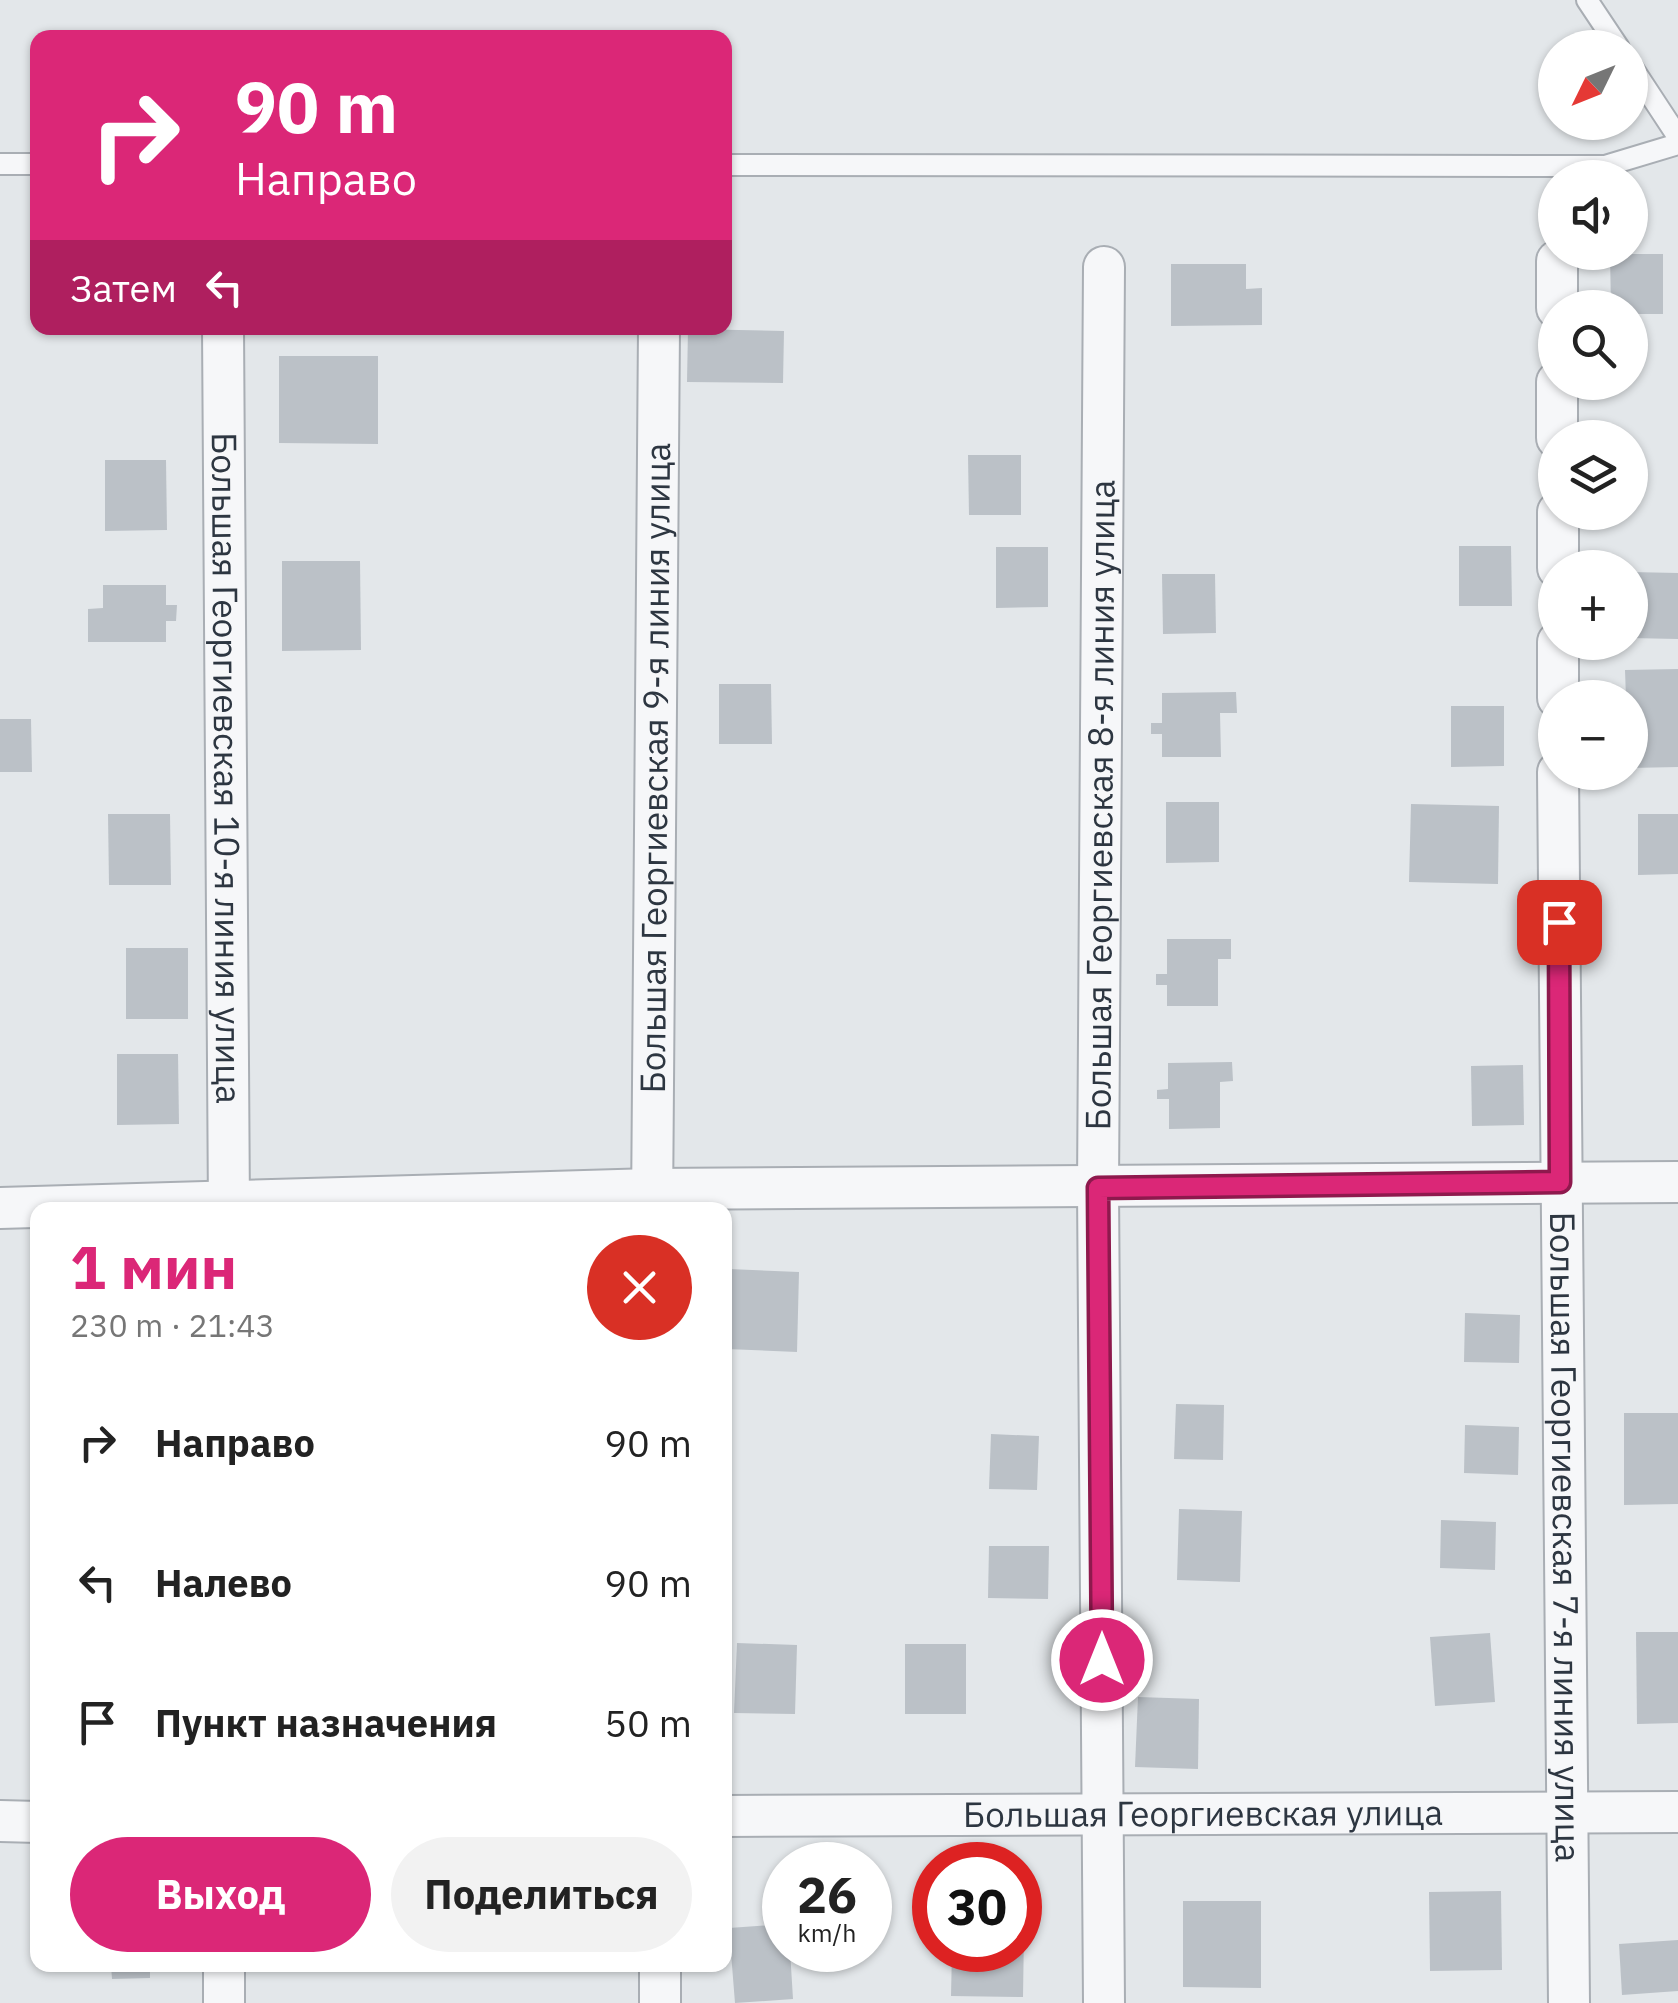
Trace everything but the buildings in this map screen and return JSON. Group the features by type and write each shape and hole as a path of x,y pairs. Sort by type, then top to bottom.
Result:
{"street":[{"name":"Большая Георгиевская 8-я линия улица","path":"1104,266 1098,1188 1104,2003"},
{"name":"Большая Георгиевская 10-я линия улица","path":"222,335 229,1202"},
{"name":"Большая Георгиевская 9-я линия улица","path":"652,1200 659,335"},
{"name":"Большая Георгиевская 7-я линия улица","path":"1558,790 1570,2003"},
{"path":"511,1202 1098,1188 1678,1182"},
{"path":"0,1208 30,1208"},
{"name":"Большая Георгиевская улица","path":"732,1816 1678,1812"},
{"path":"0,1821 30,1822"},
{"path":"224,1972 224,2003"},
{"path":"660,1972 660,2003"}],"lane":[{"path":"1588,0 1607,30"},
{"path":"1648,91 1678,136"},
{"path":"732,165 1604,166 1678,144"},
{"path":"0,164 30,164"}],"route":[{"path":"1102,1660 1098,1188 1560,1182 1559,922"}]}
